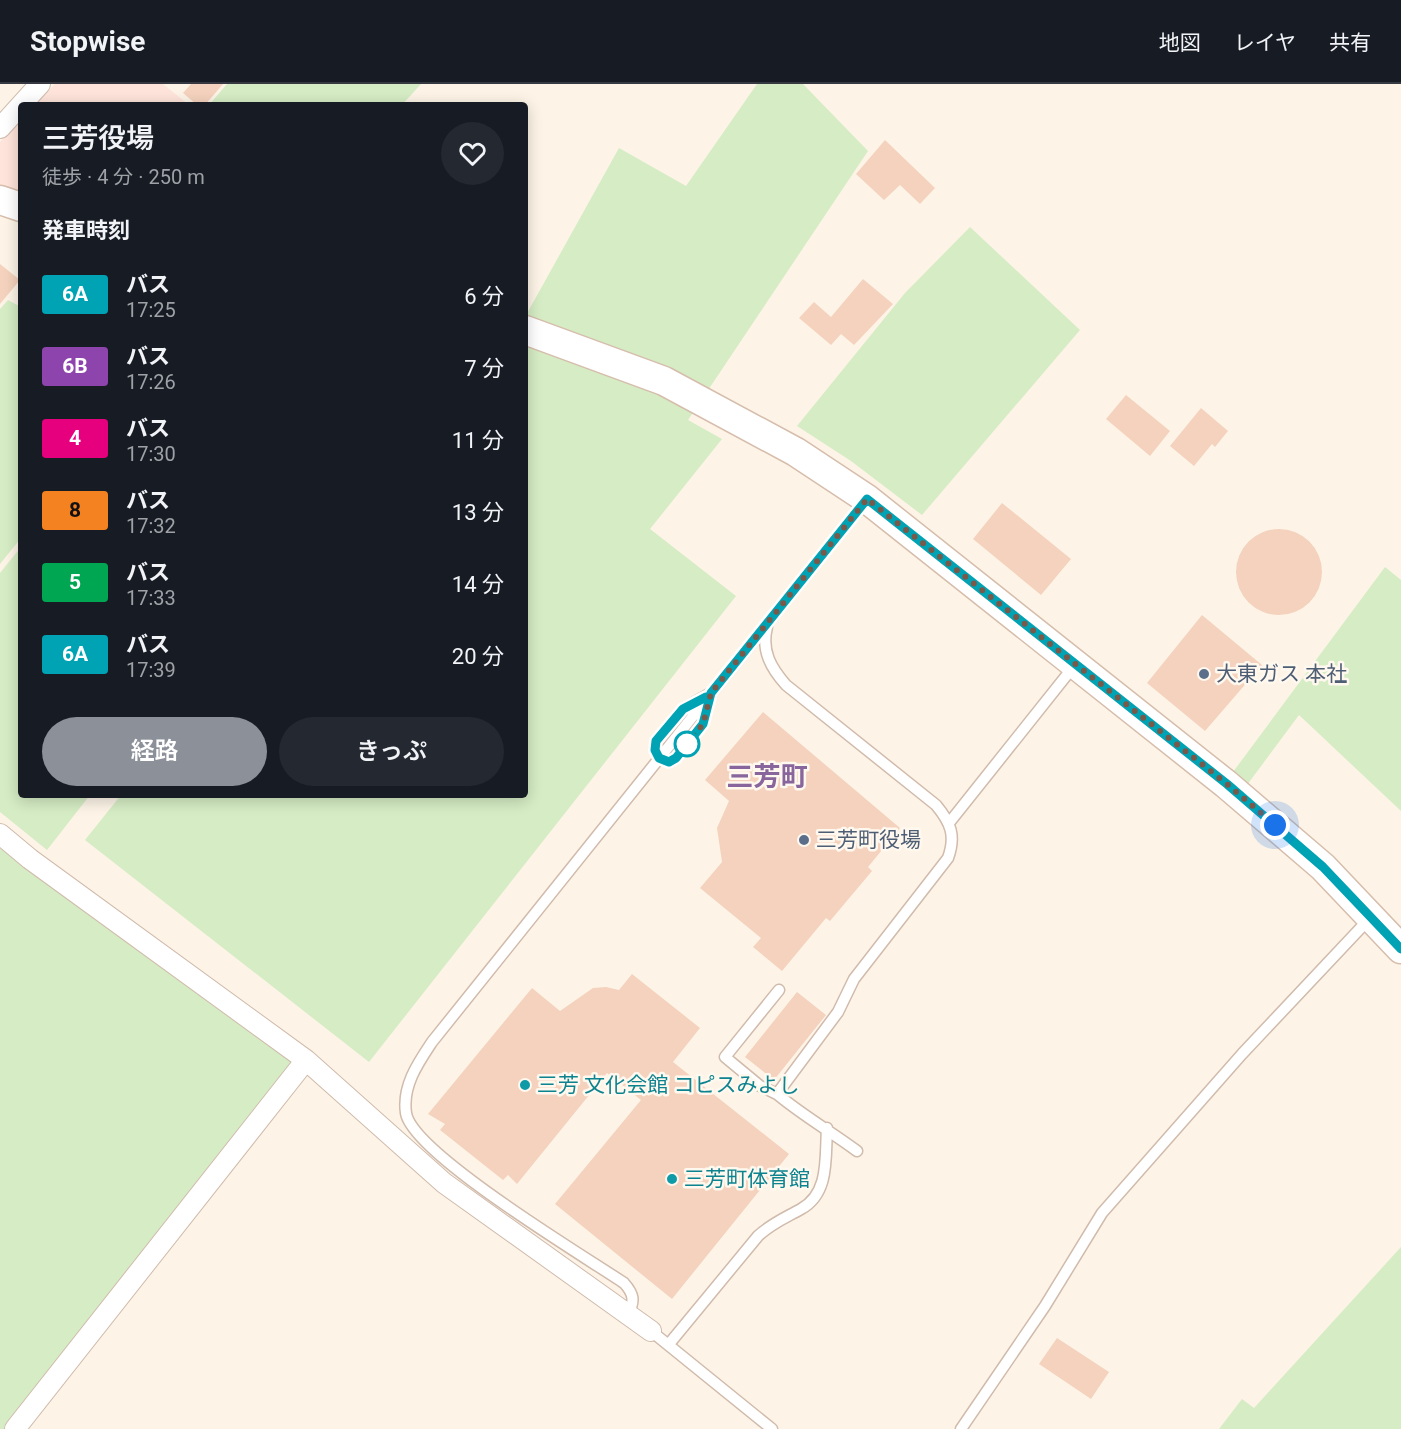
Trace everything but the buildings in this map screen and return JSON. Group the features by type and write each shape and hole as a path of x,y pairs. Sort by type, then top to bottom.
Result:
{"street":[{"path":"24,102 40,84"},
{"path":"0,128 18,108"},
{"path":"0,200 18,206"},
{"path":"528,331 664,381 796,452 867,499 1227,784 1323,867 1401,949"},
{"path":"0,834 30,859 306,1060 444,1183 651,1331"},
{"path":"15,1429 306,1060"}],"lane":[{"path":"628,1314 633,1299 631,1291 624,1283 495,1197 438,1154 411,1129 406,1113 407,1091 415,1067 432,1042 867,499"},
{"path":"769,621 764,638 765,648 775,673 791,689 918,788 936,805 949,823 954,842 948,858 854,979 838,1012 777,1095"},
{"path":"949,823 1075,664"},
{"path":"961,1429 1045,1306 1102,1213 1242,1054 1371,917"},
{"path":"779,990 725,1057 760,1086 777,1095 801,1114 827,1128 857,1151"},
{"path":"669,1344 758,1236 772,1222 811,1203 818,1194 823,1184 827,1128"},
{"path":"651,1331 772,1429"}],"shaded area":[{"path":"55,84 163,84 185,102 38,102"},
{"path":"18,123 18,190 0,185 0,142"}],"green space":[{"path":"227,84 421,84 405,102 212,102"},
{"path":"757,84 803,84 868,151 688,420 722,439 650,529 736,596 369,1062 85,840 119,798 528,798 528,312 619,148 686,186"},
{"path":"970,227 1080,330 922,515 851,461 797,426 905,293"},
{"path":"8,300 18,305 18,542 0,564 0,309"},
{"path":"18,551 18,798 88,798 47,850 0,812 0,573"},
{"path":"1385,567 1401,580 1401,811 1299,715 1247,785 1233,772"},
{"path":"0,848 295,1063 4,1429 0,1429"},
{"path":"1401,1247 1401,1429 1219,1429 1242,1399 1254,1408"}],"bus line":[{"name":"6A","path":"706,697 683,709 656,741 655,750 659,758 669,762 676,758 703,724 711,693 867,499 1227,784 1323,867 1401,949"}],"place":[{"name":"大東ガス 本社","path":"1204,674"},
{"name":"三芳町役場","path":"804,840"},
{"name":"三芳 文化会館 コピスみよし","path":"525,1085"},
{"name":"三芳町体育館","path":"672,1179"}],"district":[{"name":"三芳町","path":"767,777"}],"route":[{"path":"687,744 703,724 711,693 867,499 1227,784 1275,825"}]}
